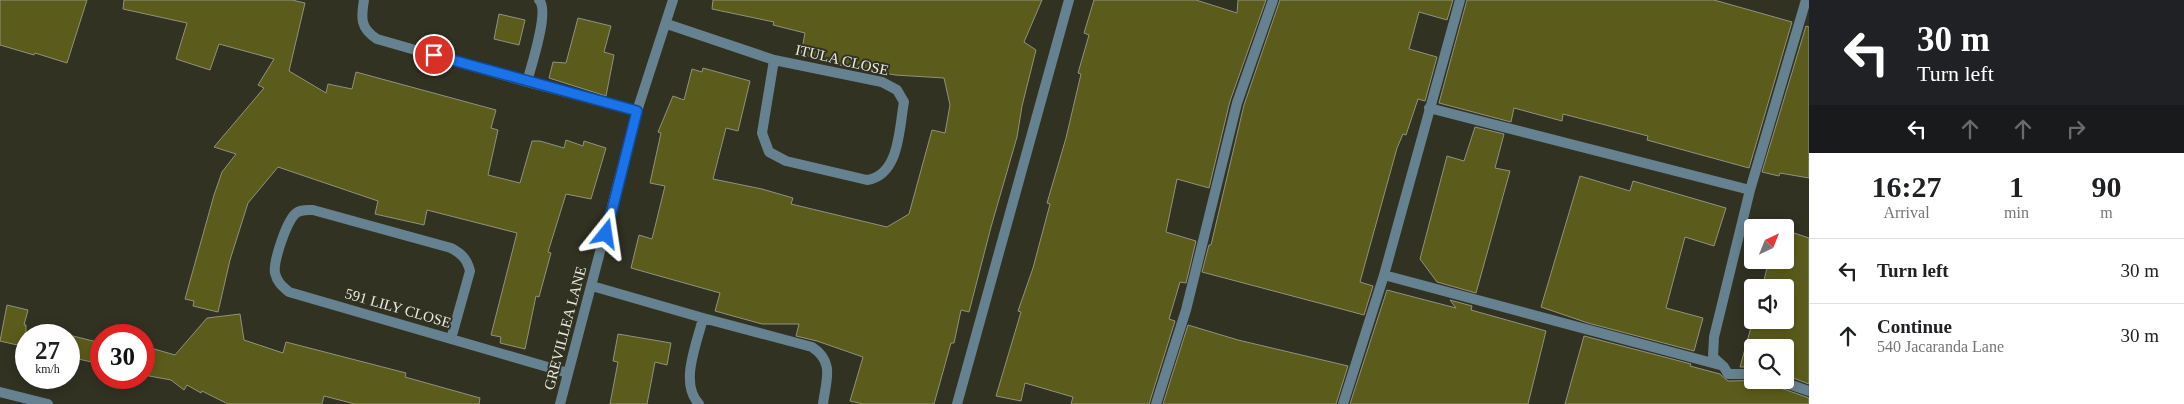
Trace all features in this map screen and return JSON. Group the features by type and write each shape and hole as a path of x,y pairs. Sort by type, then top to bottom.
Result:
{"street":[{"path":"364,0 361,18 364,28 377,39 637,111"},
{"path":"527,82 544,15 543,4 540,0"},
{"name":"GREVILLEA LANE","path":"560,404 637,111 667,24 673,0"},
{"path":"957,404 1069,0"},
{"path":"1156,404 1186,310 1238,104 1273,0"},
{"path":"1343,404 1384,275 1460,0"},
{"path":"1720,365 1713,357 1714,337 1750,190 1806,0"},
{"path":"667,24 774,60"},
{"name":"ITULA CLOSE","path":"774,60 882,82 897,90 904,102 893,161 884,173 877,178 868,180 786,160 769,152 762,133 774,60"},
{"path":"1429,108 1750,190"},
{"name":"591 LILY CLOSE","path":"451,339 470,271 468,261 460,253 451,248 313,210 302,210 295,214 286,228 275,268 278,281 289,292 568,373"},
{"path":"1384,275 1724,366 1728,374 1744,374"},
{"path":"592,286 812,347 822,353 828,369 823,404"},
{"path":"699,404 693,397 688,380 703,318"},
{"path":"1794,386 1809,391"},
{"path":"0,392 48,404"}],"building":[{"path":"0,0 87,0 67,63 0,45"},
{"path":"124,0 292,0 305,3 289,71 326,93 328,84 352,89 356,72 496,110 491,128 498,130 488,175 520,183 532,141 540,141 564,148 566,140 583,146 584,141 606,148 591,199 566,194 548,252 551,253 539,297 536,296 525,349 500,343 501,337 491,335 517,233 427,210 424,225 375,214 378,201 278,167 248,203 230,260 218,312 193,306 194,301 185,299 214,195 222,172 236,154 214,147 264,88 258,85 274,59 219,44 210,70 176,59 187,23 123,9"},
{"path":"713,0 1042,0 1024,42 1036,50 1022,106 1017,137 969,312 961,310 954,343 951,343 934,404 863,404 850,401 863,357 817,341 796,336 799,324 762,324 715,311 720,293 631,268 639,235 652,239 665,186 650,183 661,133 658,132 673,96 684,100 692,69 702,72 703,68 750,81 738,131 726,128 713,179 762,189 793,198 791,204 887,227 909,214 932,130 945,133 950,105 944,78 895,75 855,67 854,69 801,54 805,33 773,25 774,22 712,9"},
{"path":"1094,0 1196,0 1237,13 1238,0 1266,0 1230,101 1209,188 1177,179 1166,232 1196,241 1186,283 1180,282 1169,319 1175,321 1149,404 1071,404 1073,397 1025,383 1021,401 996,396 1021,312 1018,311 1033,268 1050,204 1047,203 1066,138 1081,74 1078,73 1089,35 1084,33"},
{"path":"1280,0 1453,0 1447,20 1419,12 1409,49 1437,57 1425,101 1418,99 1406,135 1403,134 1397,148 1360,282 1373,286 1364,315 1202,272 1209,245 1211,245 1244,105"},
{"path":"1467,0 1714,0 1792,22 1749,168 1647,140 1648,136 1563,114 1562,121 1514,108 1511,122 1439,103"},
{"path":"499,14 525,20 519,45 494,39"},
{"path":"578,18 611,26 604,52 614,55 606,96 549,78 553,62 566,63"},
{"path":"1806,26 1809,27 1809,178 1780,173 1779,176 1762,172"},
{"path":"1475,127 1504,134 1495,168 1510,171 1476,293 1437,282 1420,259 1447,156 1464,161"},
{"path":"1580,176 1630,191 1633,181 1726,208 1714,246 1685,237 1666,308 1703,318 1694,351 1588,323 1541,307"},
{"path":"1794,233 1809,238 1809,384 1794,378 1794,339 1748,339 1751,329 1794,329 1794,279 1764,279 1767,269 1794,269"},
{"path":"1387,290 1456,308 1450,300 1472,306 1471,310 1546,331 1528,404 1350,404"},
{"path":"7,305 28,310 24,324 15,324 15,344 0,341"},
{"path":"240,314 244,340 283,353 286,342 406,373 405,377 480,398 479,404 355,404 324,396 322,404 228,404 187,385 184,390 171,380 155,377 155,349 175,355 207,318"},
{"path":"1188,325 1238,340 1348,366 1336,404 1163,404"},
{"path":"618,334 671,343 667,365 655,362 647,404 610,404 618,362 613,361"},
{"path":"1584,336 1691,364 1690,366 1720,374 1728,381 1744,381 1744,389 1784,389 1809,398 1809,404 1565,404"},
{"path":"80,338 90,340 90,362 80,359"},
{"path":"1744,353 1744,367 1740,367"}],"route":[{"path":"434,55 637,111 606,234"}]}
